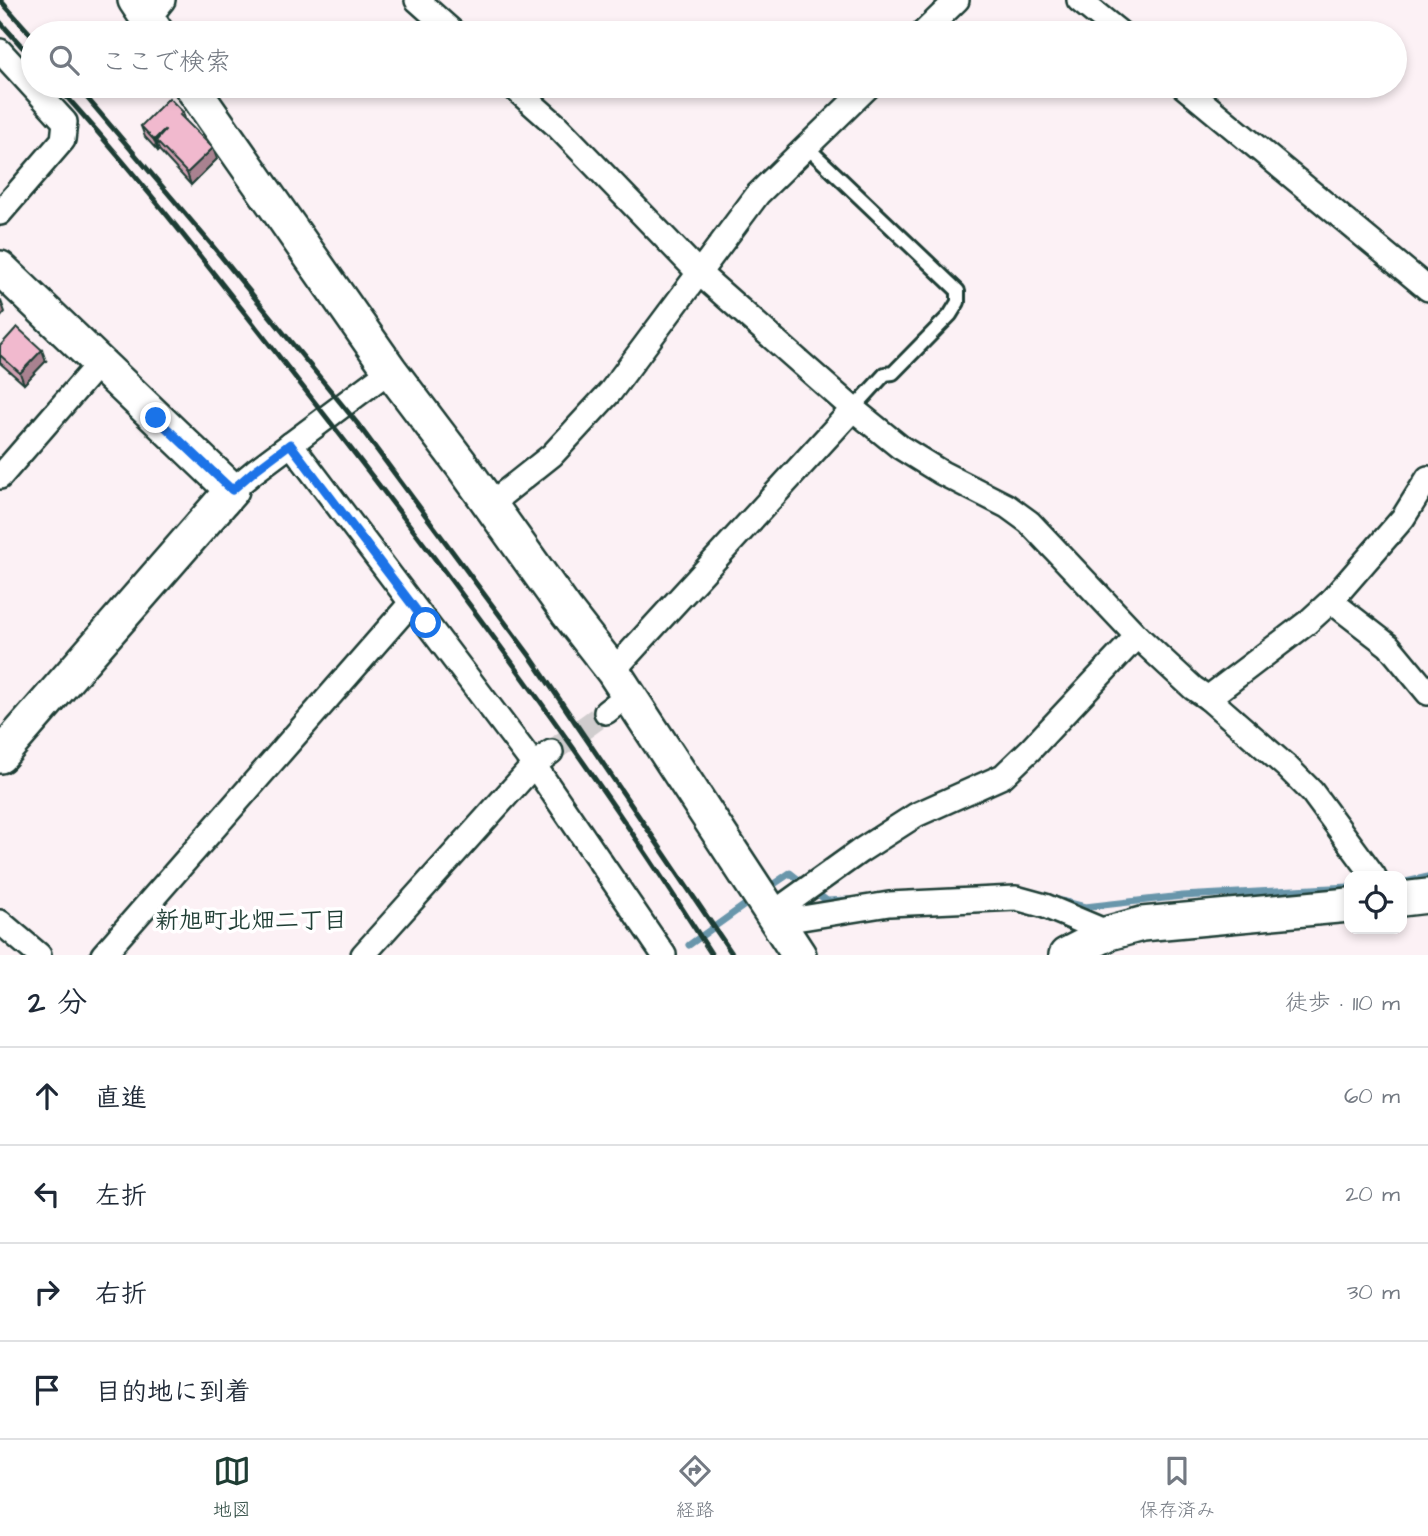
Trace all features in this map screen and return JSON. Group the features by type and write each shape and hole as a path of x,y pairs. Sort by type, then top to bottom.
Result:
{"street":[{"path":"417,0 441,21"},
{"path":"935,21 957,0"},
{"path":"1079,0 1105,21"},
{"path":"0,51 21,74"},
{"path":"0,214 63,140 65,122 43,98"},
{"path":"199,98 390,370 568,612 616,692 799,955"},
{"path":"526,98 557,126 699,273 853,409 900,447 942,473 1007,506 1029,522 1137,636 1312,792 1370,871"},
{"path":"489,505 552,455 611,391 758,194 857,98"},
{"path":"1197,98 1428,289"},
{"path":"0,268 232,490"},
{"path":"0,477 99,363"},
{"path":"0,755 232,490 390,370"},
{"path":"616,692 853,409"},
{"path":"290,444 411,603 543,758 664,955"},
{"path":"1208,698 1308,622 1331,601 1403,518 1428,478"},
{"path":"1331,601 1390,646 1428,693"},
{"path":"103,955 411,603"},
{"path":"775,918 860,851 916,816 1003,776 1137,636"},
{"path":"362,955 543,758"},
{"path":"1407,898 1428,896"},
{"path":"775,918 888,904 1016,898 1056,910 1109,933"},
{"path":"1066,955 1109,933 1142,924 1344,905"},
{"path":"0,922 39,955"}],"lane":[{"path":"807,147 958,291 958,302 950,315 893,373 885,374 853,409"}],"building":[{"path":"169,98 183,112 180,115 213,148 187,173 156,141 165,131 154,140 141,126"},
{"path":"17,327 42,350 20,373 0,355 0,346"}],"waterway":[{"path":"774,884 790,873 804,884"},
{"path":"1407,882 1428,877"},
{"path":"1054,899 1085,907 1182,896 1344,887"},
{"path":"814,891 827,901 848,900"},
{"path":"689,945 749,902"}],"tunnel":[{"path":"551,752 606,712"}],"railway":[{"path":"0,0 21,24"},
{"path":"0,22 21,46"},
{"path":"68,98 184,236 412,529 567,739 712,955"},
{"path":"87,98 357,423 530,656 733,955"}],"district":[{"name":"新旭町北畑二丁目","path":"251,921"}],"route":[{"path":"156,418 232,490 290,444 426,623"}]}
